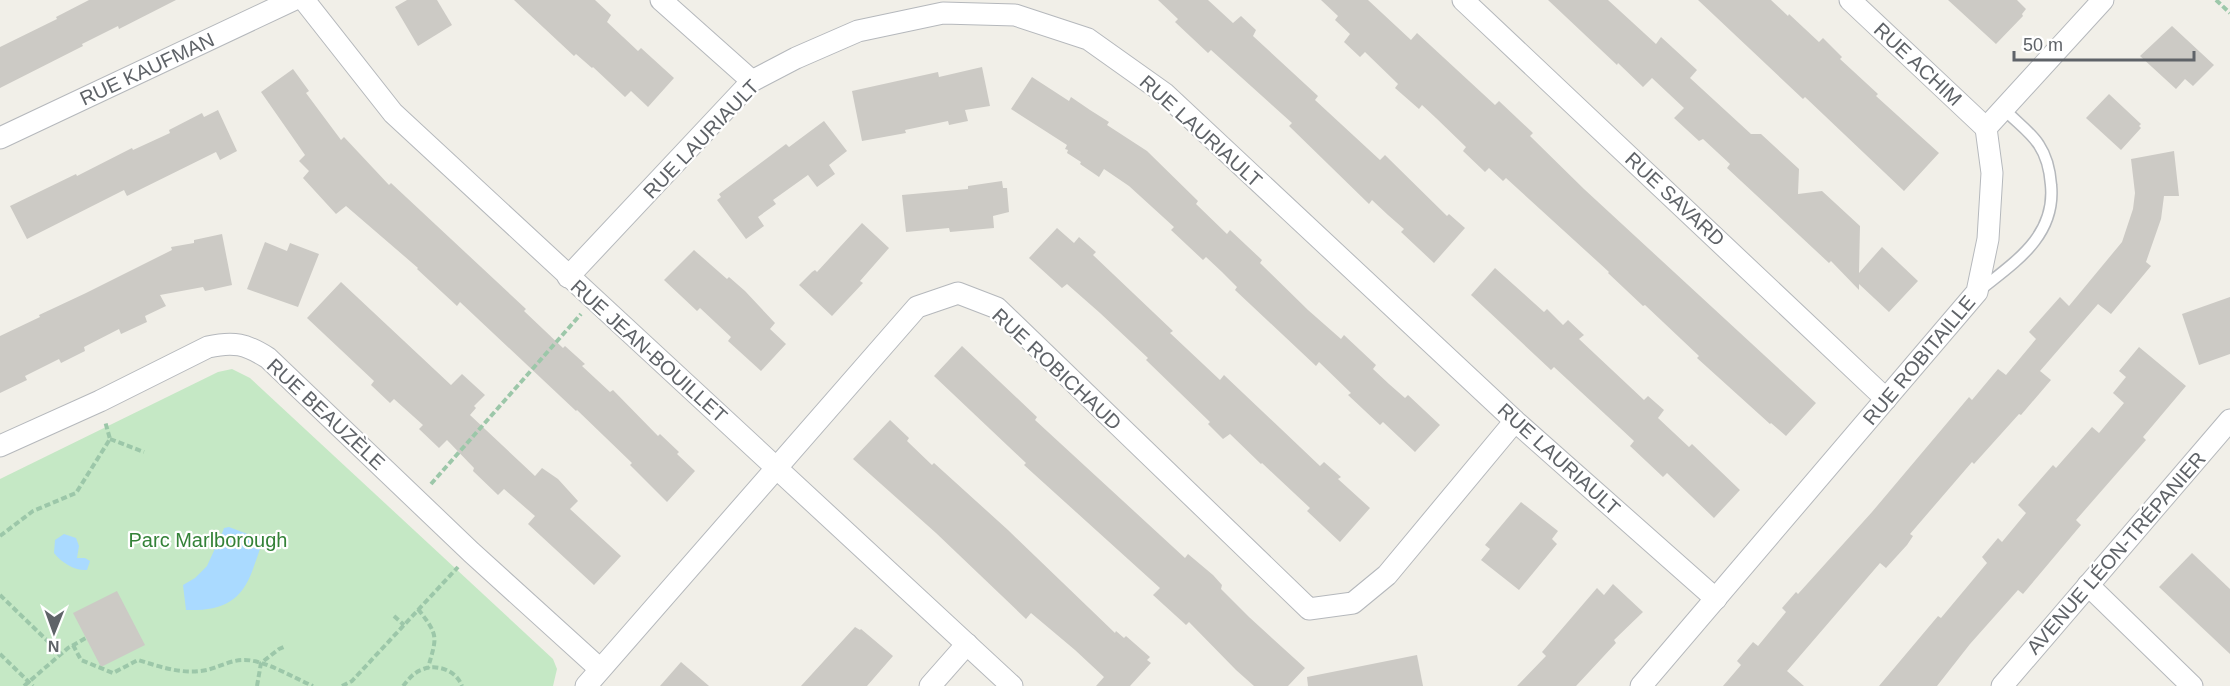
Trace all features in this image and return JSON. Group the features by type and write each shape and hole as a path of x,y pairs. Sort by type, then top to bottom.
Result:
{"street":[{"name":"RUE KAUFMAN","path":"0,138 294,0"},
{"name":"RUE JEAN-BOUILLET","path":"304,0 393,113 1012,686"},
{"path":"661,0 752,81"},
{"name":"RUE SAVARD","path":"1463,0 1886,399"},
{"name":"RUE ACHIM","path":"1850,0 1986,128"},
{"path":"1986,128 2103,0"},
{"name":"RUE LAURIAULT","path":"568,277 752,81 796,58 858,31 943,12 1015,15 1088,39 1164,93 1515,421 1716,599"},
{"name":"RUE ROBITAILLE","path":"1641,686 1977,292 1988,239 1992,173 1986,128"},
{"name":"RUE ROBICHAUD","path":"586,686 917,307 958,293 997,309 1309,609 1353,603 1387,575 1515,421"},
{"name":"RUE BEAUZÈLE","path":"0,446 100,401 208,347 224,343 239,344 268,358 471,552 600,669"},
{"name":"AVENUE LÉON-TRÉPANIER","path":"2002,686 2230,420"},
{"path":"2088,585 2192,686"},
{"path":"930,686 967,644"}],"lane":[{"path":"1977,292 2023,255 2043,231 2053,200 2049,168 2039,145 2004,109"}],"path":[{"path":"2216,0 2230,13"},
{"path":"417,500 594,300"},
{"path":"0,536 33,511 76,493 110,439 100,401"},
{"path":"110,439 144,452"},
{"path":"342,686 352,681 471,552"},
{"path":"0,595 62,655"},
{"path":"418,609 435,632 436,640 428,668"},
{"path":"394,616 404,625"},
{"path":"24,686 31,684 73,645 86,638"},
{"path":"73,645 81,660 112,673 138,660 175,671 189,672 207,670 244,659 261,663 313,686"},
{"path":"257,686 261,663 286,646"},
{"path":"0,654 31,684"},
{"path":"402,686 420,670 428,668 447,670 462,686"}],"green space":[{"name":"Parc Marlborough","path":"232,369 250,378 553,659 557,669 553,686 0,686 0,479 218,372"}],"water":[{"path":"229,527 262,541 248,581 236,597 228,603 210,609 186,610 183,585 195,578 207,566 224,528"},
{"path":"64,534 76,538 79,546 77,558 90,561 87,570 69,566 54,553 55,540"}],"building":[{"path":"89,0 176,0 119,29 118,26 82,44 83,46 0,88 0,47 57,19 56,17"},
{"path":"407,0 437,0 452,25 418,46 395,7"},
{"path":"514,0 595,0 611,15 607,22 638,51 641,48 674,78 648,107 631,91 625,97 593,67 576,54 574,56"},
{"path":"1158,0 1208,0 1233,23 1241,16 1256,30 1253,36 1318,96 1315,100 1380,160 1385,155 1447,216 1449,214 1465,228 1434,263 1401,232 1404,229 1372,200 1369,204 1289,126 1292,123 1211,50 1208,53 1175,22 1178,19"},
{"path":"1321,0 1368,0 1411,40 1417,33 1495,105 1499,101 1533,133 1530,136 1584,189 1816,403 1786,436 1770,424 1697,358 1699,356 1645,305 1643,306 1506,178 1503,181 1489,168 1485,172 1463,151 1466,147 1422,105 1419,109 1395,88 1398,84 1365,52 1360,57 1344,42 1350,34 1335,20 1338,16"},
{"path":"1548,0 1608,0 1656,44 1661,37 1697,70 1690,78 1751,134 1761,134 1799,169 1798,194 1822,191 1860,226 1859,273 1882,247 1918,281 1889,312 1859,284 1859,290 1831,261 1829,263 1727,168 1730,164 1703,139 1699,141 1674,118 1684,108 1652,78 1643,87"},
{"path":"1698,0 1771,0 1819,42 1823,38 1842,57 1840,59 1878,94 1876,96 1939,153 1904,191"},
{"path":"1948,0 2017,0 2026,9 2023,16 1996,44"},
{"path":"2172,26 2214,65 2193,86 2185,79 2176,89 2140,56"},
{"path":"982,67 990,106 965,110 968,121 949,125 948,121 905,130 906,133 862,141 852,91 938,72 939,77"},
{"path":"293,69 309,91 306,93 341,140 344,137 389,185 391,183 526,309 524,311 563,348 565,346 585,364 582,366 610,392 613,390 658,436 660,434 679,452 677,454 695,471 667,502 630,465 632,463 460,302 457,306 418,268 346,206 336,214 303,178 309,171 299,161 305,155 261,92"},
{"path":"1032,77 1069,101 1071,97 1109,122 1107,125 1147,151 1198,201 1196,204 1227,234 1230,230 1262,260 1260,263 1308,310 1341,339 1344,335 1376,365 1373,369 1389,384 1405,398 1408,395 1440,425 1415,452 1383,422 1380,425 1348,395 1351,393 1319,362 1316,366 1235,290 1237,287 1222,272 1206,257 1203,260 1171,230 1174,227 1129,186 1104,169 1099,177 1067,153 1068,150 1065,149 1067,145 1011,109"},
{"path":"2109,94 2141,124 2139,126 2141,128 2121,150 2086,118"},
{"path":"218,110 237,151 220,160 216,152 127,196 124,190 27,239 10,206 132,148 133,150 170,133 169,130 202,113 204,117"},
{"path":"824,121 847,151 829,165 835,174 817,187 808,175 773,200 776,204 758,217 764,226 746,239 717,200 721,197 719,194 786,144 789,147"},
{"path":"2174,151 2179,196 2164,196 2161,219 2146,262 2151,266 2111,314 2098,304 2040,371 2051,380 1974,464 1972,462 1910,534 1913,536 1907,545 1886,568 1880,563 1787,671 1804,686 1723,686 1741,665 1737,661 1753,642 1758,646 1786,612 1782,608 1796,592 1798,594 1872,512 1969,397 1972,400 1998,369 2006,375 2036,339 2029,332 2060,297 2069,306 2122,242 2133,209 2135,193 2131,159"},
{"path":"1002,181 1003,188 1007,188 1009,212 993,216 994,228 950,232 949,228 906,232 902,195 968,189 968,186"},
{"path":"862,223 889,248 860,281 863,283 832,316 799,285 812,272 815,270 817,272"},
{"path":"1057,228 1074,243 1079,237 1096,252 1093,255 1173,331 1170,333 1220,380 1224,375 1320,466 1324,462 1341,477 1338,479 1370,508 1340,542 1307,511 1310,508 1230,434 1223,439 1208,424 1210,422 1146,360 1148,358 1100,313 1067,284 1062,288 1029,258"},
{"path":"222,234 232,285 205,291 203,287 160,295 166,306 145,316 147,322 121,334 119,329 84,347 85,351 61,363 59,359 25,376 27,380 0,393 0,336 172,250 171,247 194,243 194,240"},
{"path":"265,242 287,251 290,243 319,254 298,307 247,289"},
{"path":"694,250 727,279 729,277 745,291 775,323 770,329 786,344 761,371 728,341 731,337 700,308 697,311 664,280"},
{"path":"1495,268 1544,312 1547,309 1563,325 1568,320 1584,335 1579,339 1644,400 1648,396 1664,410 1658,418 1689,447 1692,444 1740,490 1714,518 1667,473 1663,477 1630,446 1634,441 1554,367 1551,370 1471,295"},
{"path":"341,282 451,385 462,374 485,395 474,406 476,408 470,415 535,476 542,468 558,479 578,501 570,509 621,556 594,585 528,524 535,516 504,489 498,495 473,471 474,468 447,440 439,448 419,429 423,425 394,399 390,403 371,385 374,381 307,318"},
{"path":"2230,297 2230,354 2199,365 2182,314"},
{"path":"962,346 1037,417 1035,420 1185,558 1188,554 1213,575 1222,585 1221,589 1305,668 1288,686 1254,686 1189,622 1186,625 1153,595 1160,588 1024,465 1026,463 934,376"},
{"path":"2139,347 2186,386 2143,437 2146,440 2076,520 2081,525 2023,594 2018,590 1970,644 1937,686 1879,686 1938,616 1941,618 1987,563 1982,557 1998,538 2002,542 2026,513 2018,505 2053,465 2056,468 2092,427 2099,433 2124,403 2113,393 2126,377 2119,371"},
{"path":"890,420 909,438 907,441 932,465 934,463 1008,530 1115,633 1116,631 1124,638 1126,636 1150,657 1147,660 1151,663 1130,686 1096,686 1104,677 1031,613 1026,619 936,533 853,459"},
{"path":"1521,502 1558,531 1552,539 1557,544 1519,590 1481,560 1490,549 1485,545"},
{"path":"2192,553 2230,589 2230,654 2159,587"},
{"path":"1613,584 1643,612 1614,640 1616,643 1576,686 1517,686 1546,656 1542,652 1597,588 1604,595"},
{"path":"117,591 145,645 101,667 73,613"},
{"path":"855,627 861,629 893,656 867,686 801,686"},
{"path":"1417,655 1423,686 1308,686 1307,677"},
{"path":"681,662 709,686 660,686"}]}
